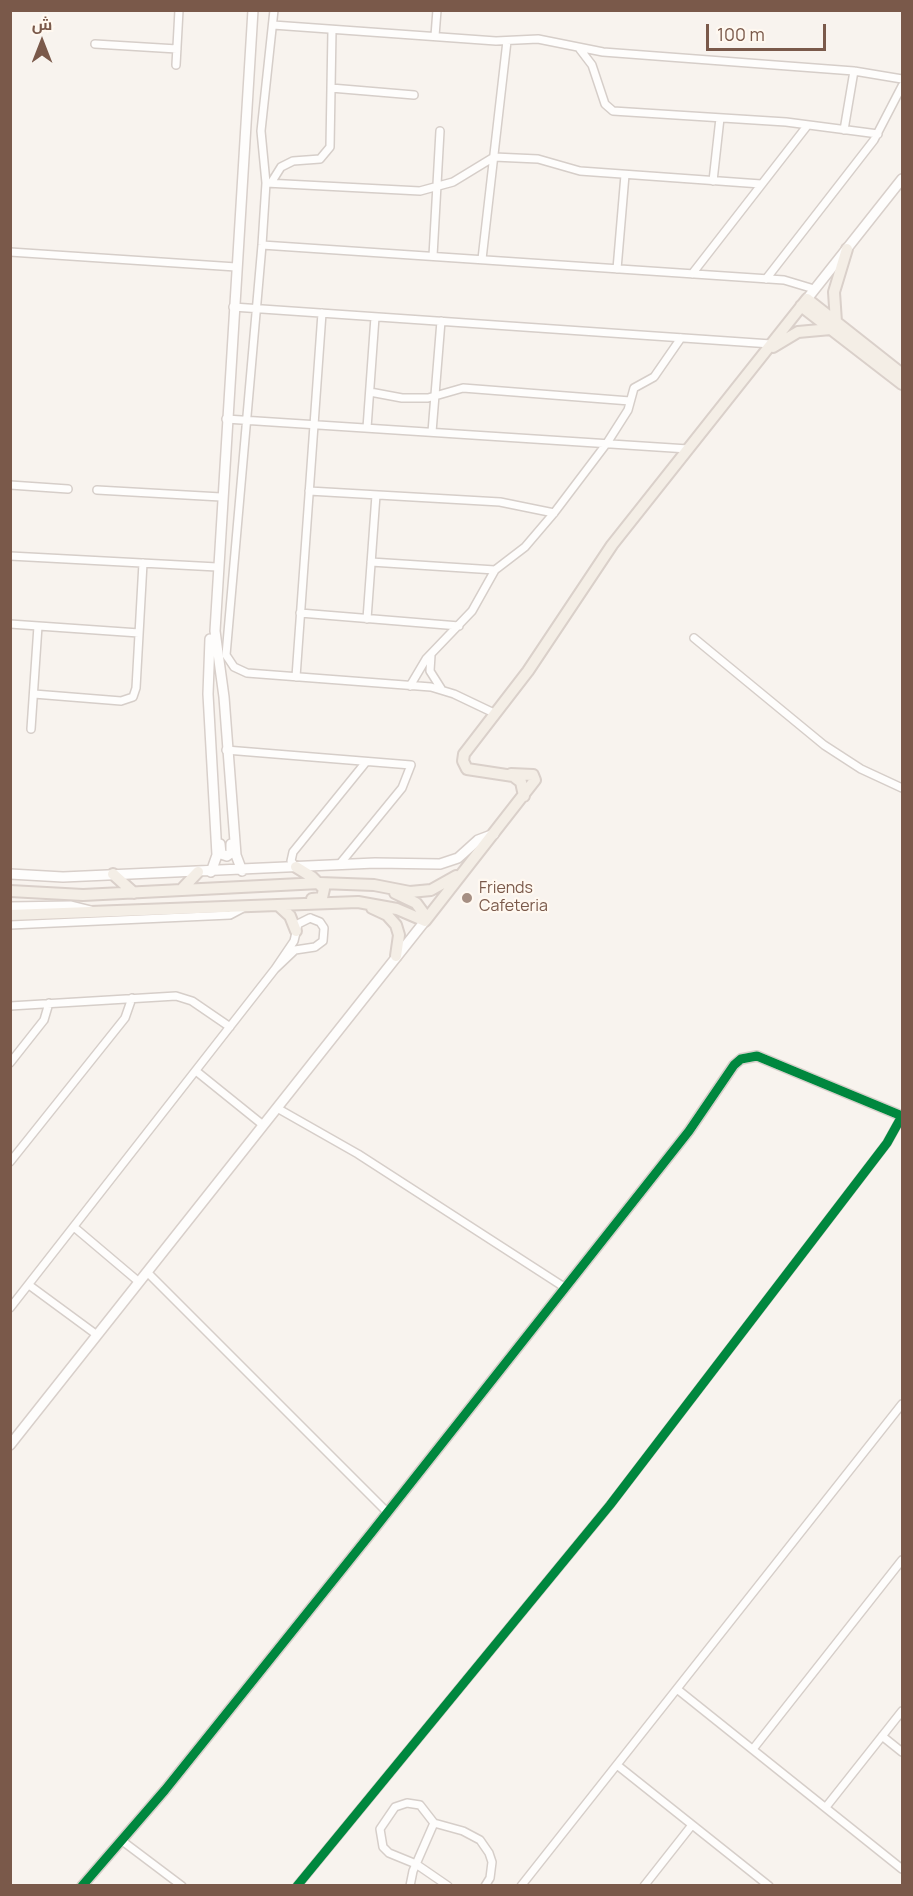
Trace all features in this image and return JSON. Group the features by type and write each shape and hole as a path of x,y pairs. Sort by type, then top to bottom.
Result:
{"main road":[{"path":"847,249 835,285 833,307 835,326 903,384"},
{"path":"426,920 535,783 535,777 473,772 467,769 462,760 465,751 496,714 538,656 602,559 804,302 903,374"},
{"path":"763,354 798,332 835,326"},
{"path":"504,775 521,782 524,796"},
{"path":"283,905 300,899 322,898 325,891 320,883 296,867"},
{"path":"10,891 65,895 320,883 374,885 410,892 424,891 443,884 464,870"},
{"path":"182,890 198,872"},
{"path":"113,874 134,892"},
{"path":"356,885 384,890 411,900 420,908 426,920"},
{"path":"10,915 24,919 91,911 348,902 378,904 426,920"},
{"path":"318,904 367,907 387,915 398,930 396,956"},
{"path":"283,905 296,931"}],"street":[{"path":"176,65 179,10"},
{"path":"211,872 217,855 208,684 253,10"},
{"path":"274,10 261,131 268,183 225,651 231,664 242,672 442,690 496,714"},
{"path":"435,36 437,10"},
{"path":"273,25 507,41 538,39 603,52 854,71 903,79"},
{"path":"268,183 285,164 316,160 328,151 332,30"},
{"path":"482,260 507,41"},
{"path":"95,44 177,49"},
{"path":"578,46 592,65 605,104 613,111 720,118 878,134"},
{"path":"844,130 854,71"},
{"path":"766,279 878,134 903,86"},
{"path":"331,88 414,95"},
{"path":"713,181 720,118"},
{"path":"692,274 807,126"},
{"path":"433,256 440,131"},
{"path":"268,183 409,191 437,188 494,157 538,159 580,171 761,184"},
{"path":"617,269 625,175"},
{"path":"804,302 903,179"},
{"path":"262,245 766,279 795,282 814,289"},
{"path":"10,252 236,267"},
{"path":"233,307 771,344"},
{"path":"296,677 322,313"},
{"path":"367,428 375,316"},
{"path":"432,432 441,321"},
{"path":"410,686 418,670 431,654 472,611 495,570 529,543 554,513 607,444 626,414 634,388 654,377 681,338"},
{"path":"370,392 415,399 463,388 630,401"},
{"path":"226,419 687,449"},
{"path":"10,485 68,489"},
{"path":"97,490 221,497"},
{"path":"309,491 500,501 554,513"},
{"path":"367,618 376,495"},
{"path":"10,556 217,567"},
{"path":"371,562 495,570"},
{"path":"34,694 121,701 130,699 136,692 143,563"},
{"path":"215,601 215,644 224,697 226,750 236,859 242,871"},
{"path":"300,613 459,626"},
{"path":"10,624 139,633"},
{"path":"31,729 38,626"},
{"path":"694,638 824,745 861,769 903,788"},
{"path":"431,654 430,671 442,690"},
{"path":"226,750 411,765 402,788 339,865"},
{"path":"296,867 291,861 293,852 366,762"},
{"path":"215,815 221,854 227,856 232,851 232,813"},
{"path":"10,874 63,877 339,865 441,864 458,858 478,840 494,834"},
{"path":"10,907 78,906 91,911"},
{"path":"10,925 24,919 230,915 246,906"},
{"path":"10,1308 275,969 294,941 296,931 304,920 314,919 322,924 325,934 318,946 295,950 275,969"},
{"path":"10,1445 426,920"},
{"path":"10,1006 182,997 230,1027"},
{"path":"10,1162 125,1018 132,998"},
{"path":"10,1063 44,1020 49,1003"},
{"path":"82,1886 165,1790 387,1512 689,1131 741,1059 757,1056 903,1116 887,1143 610,1505 297,1886"},
{"path":"196,1071 263,1125"},
{"path":"277,1108 358,1154 564,1287"},
{"path":"74,1227 139,1282"},
{"path":"147,1272 387,1512"},
{"path":"29,1285 97,1335"},
{"path":"521,1886 903,1404"},
{"path":"753,1749 903,1560"},
{"path":"677,1689 903,1869"},
{"path":"826,1807 903,1711"},
{"path":"882,1736 903,1752"},
{"path":"617,1765 769,1886"},
{"path":"448,1886 416,1864 389,1853 383,1847 380,1830 395,1807 407,1803 425,1809 434,1823 463,1831 485,1846 492,1862 490,1878 485,1886"},
{"path":"410,1886 416,1864 434,1823"},
{"path":"644,1886 692,1825"},
{"path":"122,1840 182,1886"}],"cycle path":[{"path":"82,1886 165,1790 372,1532 689,1131 734,1065 741,1059 757,1056 902,1116"},
{"path":"297,1886 610,1505 887,1143 902,1116"}],"place":[{"name":"Friends Cafeteria","path":"467,898"}]}
